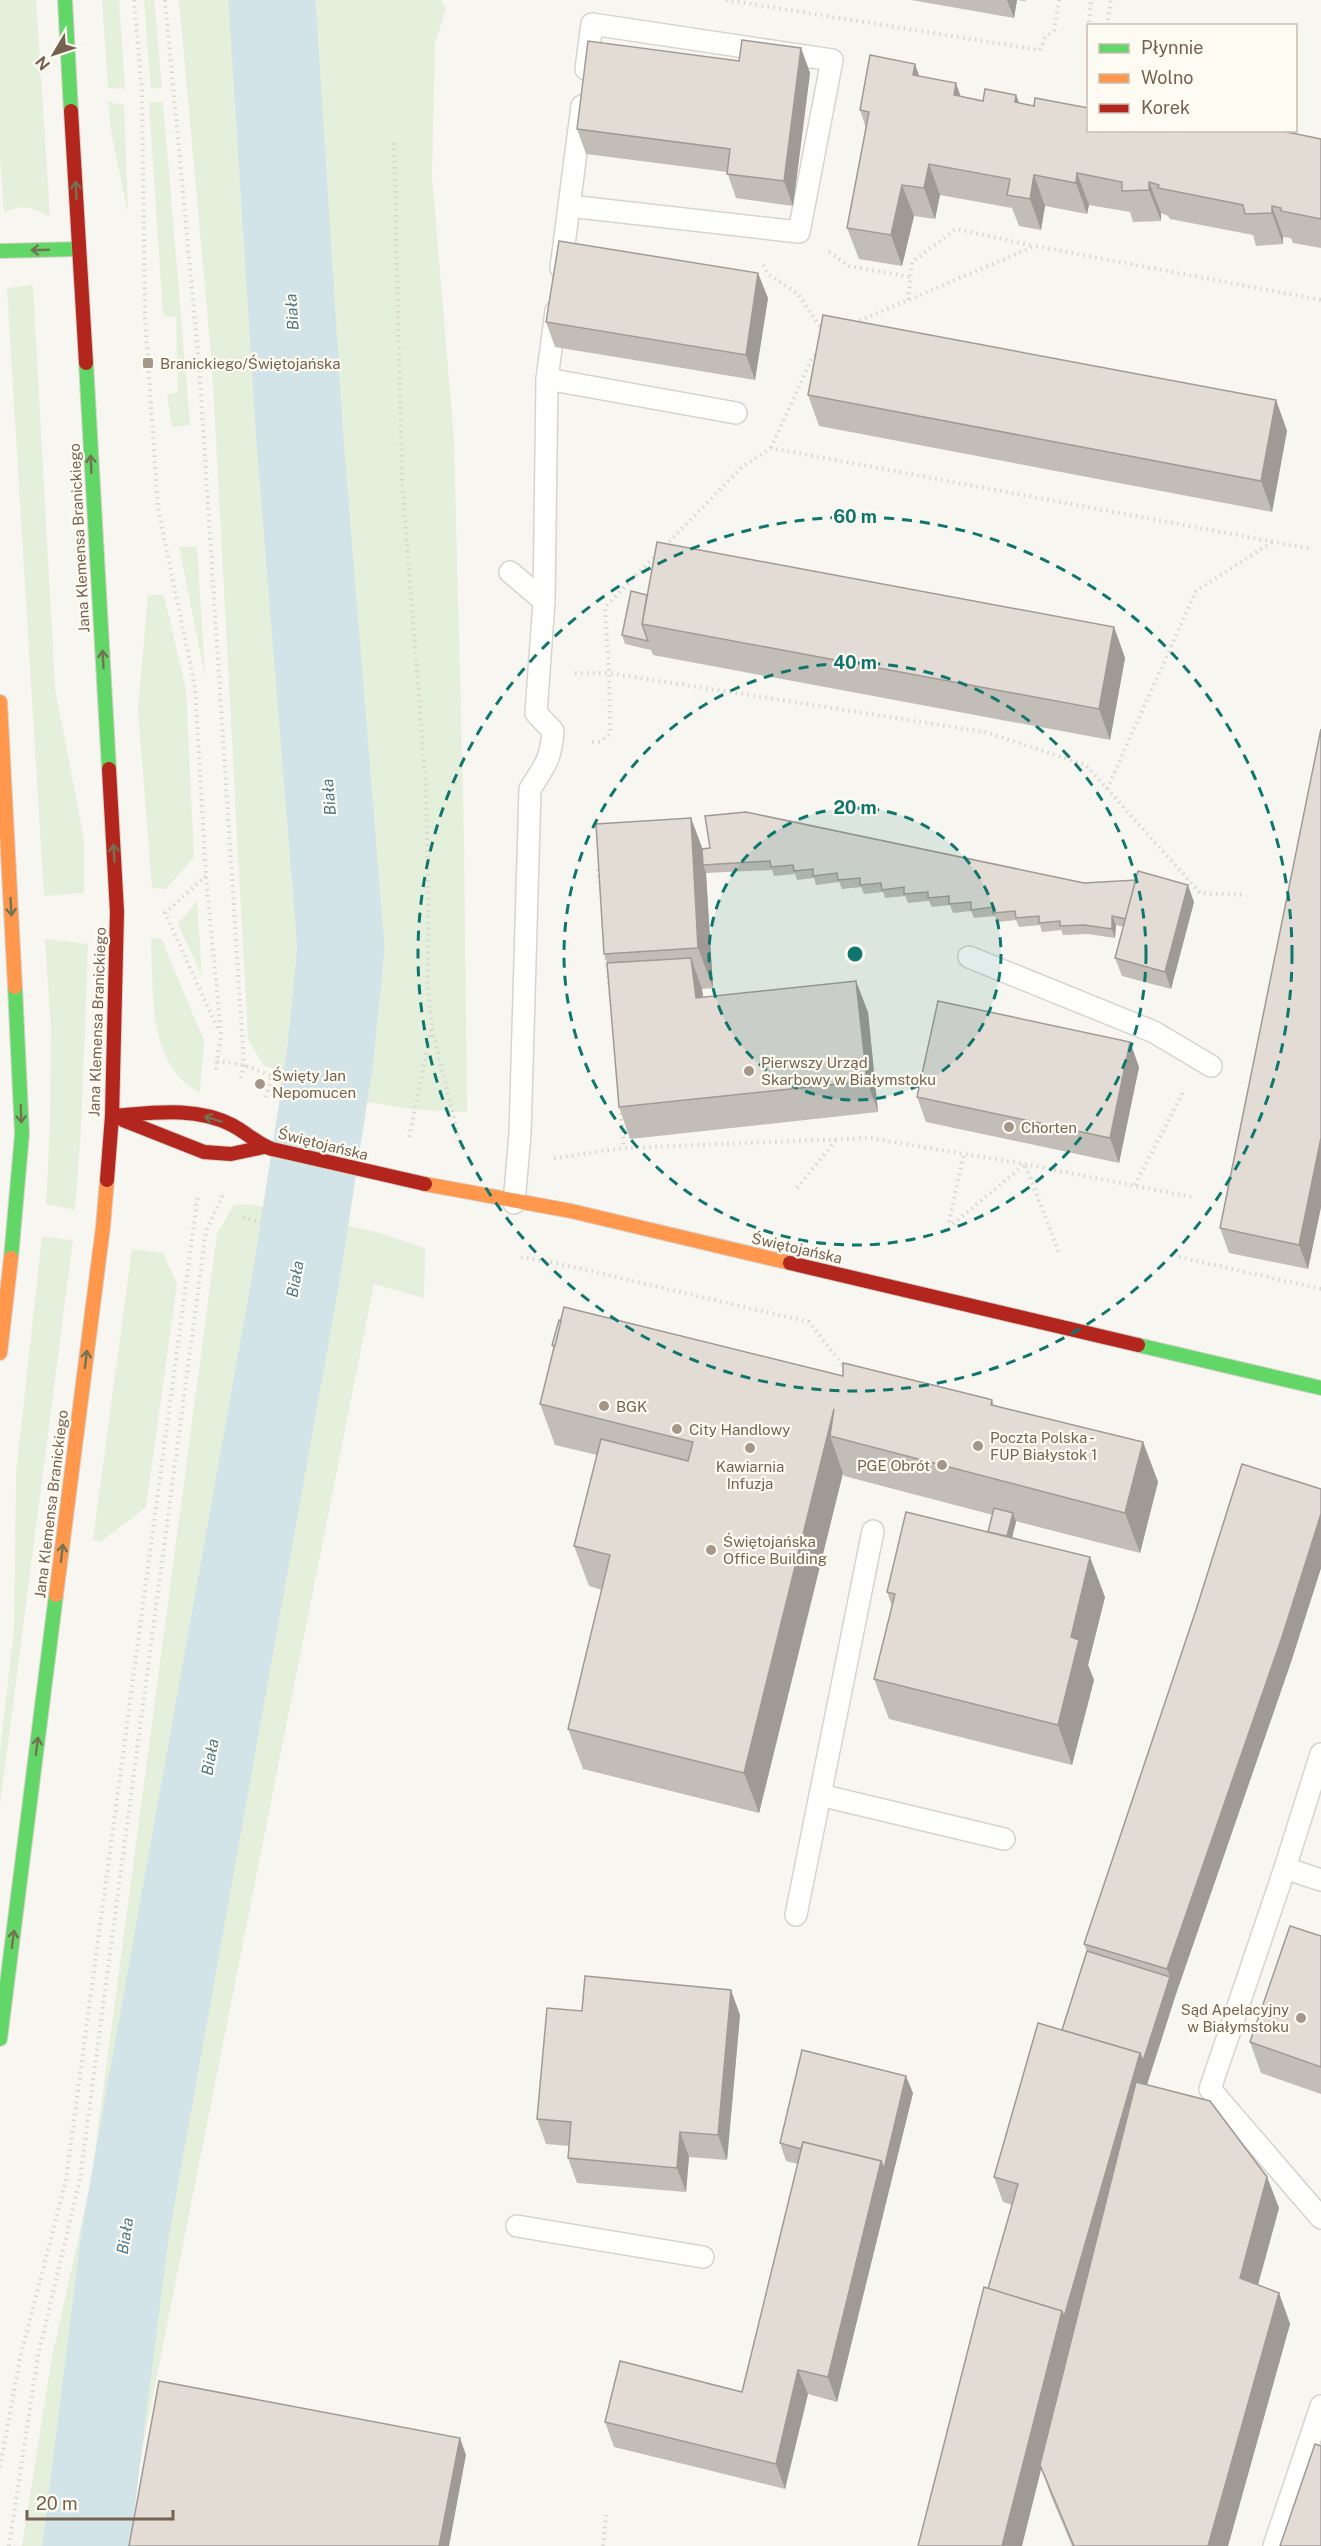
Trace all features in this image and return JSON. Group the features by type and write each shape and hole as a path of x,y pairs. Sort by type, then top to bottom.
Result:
{"main road":[{"name":"Jana Klemensa Branickiego","path":"0,2039 102,1239 112,1116 117,912 65,0"},
{"path":"0,251 79,249"},
{"path":"0,702 22,1134 16,1218 0,1353"},
{"name":"Świętojańska","path":"112,1116 177,1113 209,1116 233,1125 264,1147 391,1178 514,1203 570,1211 1321,1388"},
{"name":"Świętojańska","path":"112,1116 204,1152 231,1154 264,1147"},
{"path":"0,1900 8,1896 20,1883"}],"lane":[{"path":"514,1203 518,1163 531,789 551,756 553,731 536,713 544,601 547,379 592,24 832,60 799,232 569,206"},
{"path":"547,379 735,413"},
{"path":"510,572 544,601"},
{"path":"969,957 1154,1032 1205,1063"},
{"path":"796,1915 873,1531"},
{"path":"1321,1754 1210,2089 1321,2218"},
{"path":"820,1795 1004,1839"},
{"path":"1285,1868 1321,1880"},
{"path":"517,2226 703,2257"},
{"path":"1274,2546 1321,2406"}],"path":[{"path":"165,0 199,364 244,1065 233,1125"},
{"path":"726,0 1040,50 1045,38 1054,30 1059,0"},
{"path":"1089,22 1091,0"},
{"path":"1107,24 1111,0"},
{"path":"394,143 402,480 426,788 429,927 427,980 432,1026 462,1150"},
{"path":"908,300 912,262 956,229 1321,300"},
{"path":"799,232 849,266 910,277"},
{"path":"848,325 1035,246"},
{"path":"768,274 798,294 823,332"},
{"path":"552,741 600,742 610,734 605,607 742,467 771,448 812,358 824,347"},
{"path":"771,448 1312,549"},
{"path":"1107,789 1196,591 1273,541"},
{"path":"539,674 609,673 985,732 1086,765 1200,893 1246,895"},
{"path":"598,869 602,904"},
{"path":"207,876 165,913 221,1034"},
{"path":"606,950 611,1009"},
{"path":"409,1138 432,1026"},
{"path":"217,1061 244,1065 272,1076 263,1106"},
{"path":"1135,1185 1205,1063"},
{"path":"619,1102 624,1148"},
{"path":"518,1163 624,1148 869,1138 1025,1164 1191,1197"},
{"path":"796,1188 837,1139"},
{"path":"964,1153 951,1223 1025,1164"},
{"path":"9,2546 38,2356 80,2179 206,1231 227,1187 231,1154"},
{"path":"1025,1164 1059,1253"},
{"path":"243,1217 263,1223"},
{"path":"521,1257 556,1263 809,1322 843,1365"},
{"path":"1179,1257 1321,1289"},
{"path":"603,2546 606,2515"}],"green space":[{"path":"0,0 36,0 50,217 27,207 4,212 0,156"},
{"path":"102,0 119,0 125,89 108,88"},
{"path":"144,0 154,0 162,87 151,89"},
{"path":"179,0 441,0 446,9 435,43 432,176 454,440 464,837 467,1112 418,1110 325,1095 306,1049 317,1096 278,1088 283,1071 264,1066 248,1039 212,366"},
{"path":"108,102 124,105 128,213 111,131"},
{"path":"149,102 163,102 190,425 172,427 167,395 178,392 176,317 163,315"},
{"path":"33,285 55,689 84,839 84,893 44,896 7,288"},
{"path":"179,546 197,547 205,677"},
{"path":"148,595 164,595 186,690 194,857 166,889 152,888 138,710"},
{"path":"197,901 202,976 178,924"},
{"path":"161,938 204,1041 200,1093 183,1080 170,1064 156,1025 151,939"},
{"path":"45,939 88,944 81,1130 75,1210 46,1204 50,1127 51,1028"},
{"path":"250,1204 380,1233 425,1248 424,1298 374,1284 123,2546 22,2546 52,2357 91,2182 217,1234 234,1205"},
{"path":"42,1237 73,1240 0,1805 0,1749 14,1631 16,1474"},
{"path":"132,1249 163,1253 177,1284 146,1507 100,1542 93,1540"}],"building":[{"path":"742,40 801,48 784,181 727,174 730,149 577,129 588,41 739,61"},
{"path":"870,55 915,64 913,75 956,83 954,95 983,101 985,89 1016,95 1015,102 1034,106 1035,98 1087,108 1087,132 1287,132 1321,139 1321,219 1281,211 1281,208 1272,206 1272,213 1245,214 1243,205 1158,188 1159,185 1149,182 1149,190 1122,191 1122,182 1077,173 1076,183 1034,175 1030,199 1007,195 1010,179 929,164 924,188 902,185 891,235 847,228 869,112 860,110"},
{"path":"559,241 758,273 746,355 546,322"},
{"path":"823,315 1276,400 1261,481 808,395"},
{"path":"657,542 1114,627 1099,709 642,624"},
{"path":"631,591 647,595 642,624 648,641 622,635"},
{"path":"1321,729 1321,1138 1299,1245 1220,1228"},
{"path":"746,812 1084,883 1136,880 1126,919 1112,916 1112,929 1084,925 1060,926 1060,921 1039,923 1039,916 1016,918 1015,911 993,913 993,907 971,910 971,902 949,904 949,896 928,898 928,892 904,894 904,887 882,890 881,883 860,885 860,878 838,880 837,873 813,876 813,869 794,871 793,865 771,867 770,861 703,865 702,849 710,848 705,816"},
{"path":"691,818 698,948 604,954 596,824"},
{"path":"1138,871 1188,885 1165,972 1115,958"},
{"name":"Pierwszy Urząd Skarbowy w Białymstoku","path":"691,958 696,998 856,981 867,1081 619,1107 607,963"},
{"path":"938,1001 1130,1042 1110,1138 917,1097"},
{"name":"Świętojańska Office Building","path":"564,1307 843,1376 843,1363 848,1364 989,1399 992,1400 991,1405 1143,1442 1125,1513 830,1436 834,1409 744,1773 568,1729 610,1555 574,1546 601,1439 688,1461 693,1442 540,1404"},
{"path":"559,1320 561,1321 555,1346 552,1345"},
{"path":"1242,1464 1321,1489 1321,1514 1282,1637 1167,1969 1084,1944 1196,1610"},
{"path":"994,1508 1013,1513 1007,1536 988,1532"},
{"path":"906,1512 1090,1557 1071,1637 1079,1640 1058,1725 874,1679 895,1594 887,1592"},
{"path":"1290,1926 1321,1936 1321,2067 1250,2042"},
{"path":"1087,1951 1170,1977 1143,2061 1140,2053 1062,2030"},
{"path":"585,1976 731,1990 718,2135 680,2132 677,2168 568,2158 571,2122 537,2119 547,2008 582,2011"},
{"path":"1038,2023 1140,2053 1064,2317 1062,2311 988,2289 1018,2184 994,2177"},
{"path":"802,2050 906,2076 884,2169 881,2161 803,2142 801,2149 780,2143"},
{"path":"1136,2082 1210,2101 1267,2177 1240,2278 1279,2293 1208,2546 1074,2546 1040,2465"},
{"path":"803,2142 881,2161 828,2377 798,2370 776,2464 605,2422 620,2361 742,2392"},
{"path":"984,2287 1062,2311 1002,2546 918,2546"},
{"path":"159,2381 460,2438 439,2546 129,2546"},
{"path":"1315,2444 1321,2446 1321,2546 1280,2546"}],"waterway":[{"name":"Biała","path":"86,2546 125,2234 297,1272 330,1058 341,948 300,441 272,0"}],"traffic: fast":[{"path":"65,0 71,111"},
{"path":"0,251 79,249"},
{"path":"86,363 109,769"},
{"path":"11,1258 22,1134 15,987"},
{"path":"1138,1345 1321,1388"},
{"path":"0,2039 56,1595"}],"traffic: slow":[{"path":"0,702 15,987"},
{"path":"56,1595 107,1180"},
{"path":"425,1184 571,1211 790,1263"},
{"path":"0,1353 11,1258"}],"traffic: jam":[{"path":"71,111 86,363"},
{"path":"107,1180 112,1116 117,912 109,769"},
{"path":"112,1116 173,1112 203,1115 232,1125 272,1149 425,1184"},
{"path":"123,1120 204,1152 231,1154 264,1147"},
{"path":"790,1263 1138,1345"}],"place":[{"name":"Branickiego/Świętojańska","path":"148,363"},
{"name":"Pierwszy Urząd Skarbowy w Białymstoku","path":"749,1071"},
{"name":"Święty Jan Nepomucen","path":"260,1084"},
{"name":"Chorten","path":"1009,1127"},
{"name":"BGK","path":"604,1406"},
{"name":"City Handlowy","path":"677,1429"},
{"name":"Poczta Polska - FUP Białystok 1","path":"978,1446"},
{"name":"Kawiarnia Infuzja","path":"750,1448"},
{"name":"PGE Obrót","path":"942,1465"},
{"name":"Świętojańska Office Building","path":"711,1550"},
{"name":"Sąd Apelacyjny w Białymstoku","path":"1301,2018"}]}
